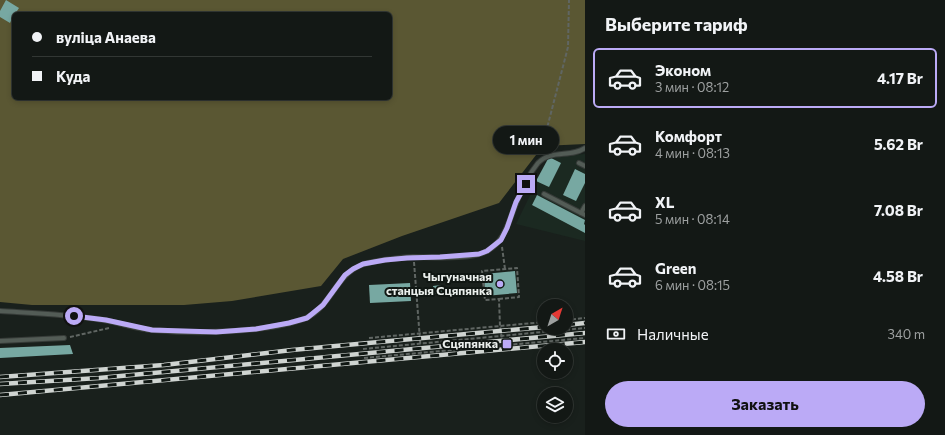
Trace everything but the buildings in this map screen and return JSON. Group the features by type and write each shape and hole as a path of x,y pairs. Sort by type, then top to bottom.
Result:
{"lane":[{"path":"0,311 74,316 106,320 152,330 216,332 256,329 307,318 323,305 345,275 363,264 414,257 479,254 487,251 501,240 521,192 539,163 546,156 582,151 585,148"},
{"path":"579,163 585,166"},
{"path":"544,194 583,214 585,206"},
{"path":"0,341 64,338"}],"path":[{"path":"546,156 545,136 568,47 569,0"},
{"path":"501,240 505,269"},
{"path":"414,257 421,353"},
{"path":"517,268 519,297 499,299 485,300 482,271 517,268"},
{"path":"499,299 500,326 503,345"},
{"path":"573,319 585,318"},
{"path":"369,338 537,323"},
{"path":"64,338 110,328"},
{"path":"363,349 585,328"},
{"path":"364,358 585,338"}],"shaded area":[{"path":"0,0 585,0 585,144 543,146 499,203 402,236 343,259 321,286 232,301 184,305 32,305 0,302"},
{"path":"585,154 585,241 516,224 549,157"}],"railway":[{"path":"573,324 585,323"},
{"path":"0,377 164,365 292,350 537,328"},
{"path":"0,384 99,378 585,333"},
{"path":"0,395 585,342"}],"place":[{"name":"Чыгуначная станцыя Сцяпянка","path":"500,284"},
{"name":"Сцяпянка","path":"507,344"}],"route":[{"path":"74,316 106,320 152,330 216,332 256,329 307,318 323,305 345,275 363,264 407,258 479,254 487,251 501,240 516,202 526,184"}]}
